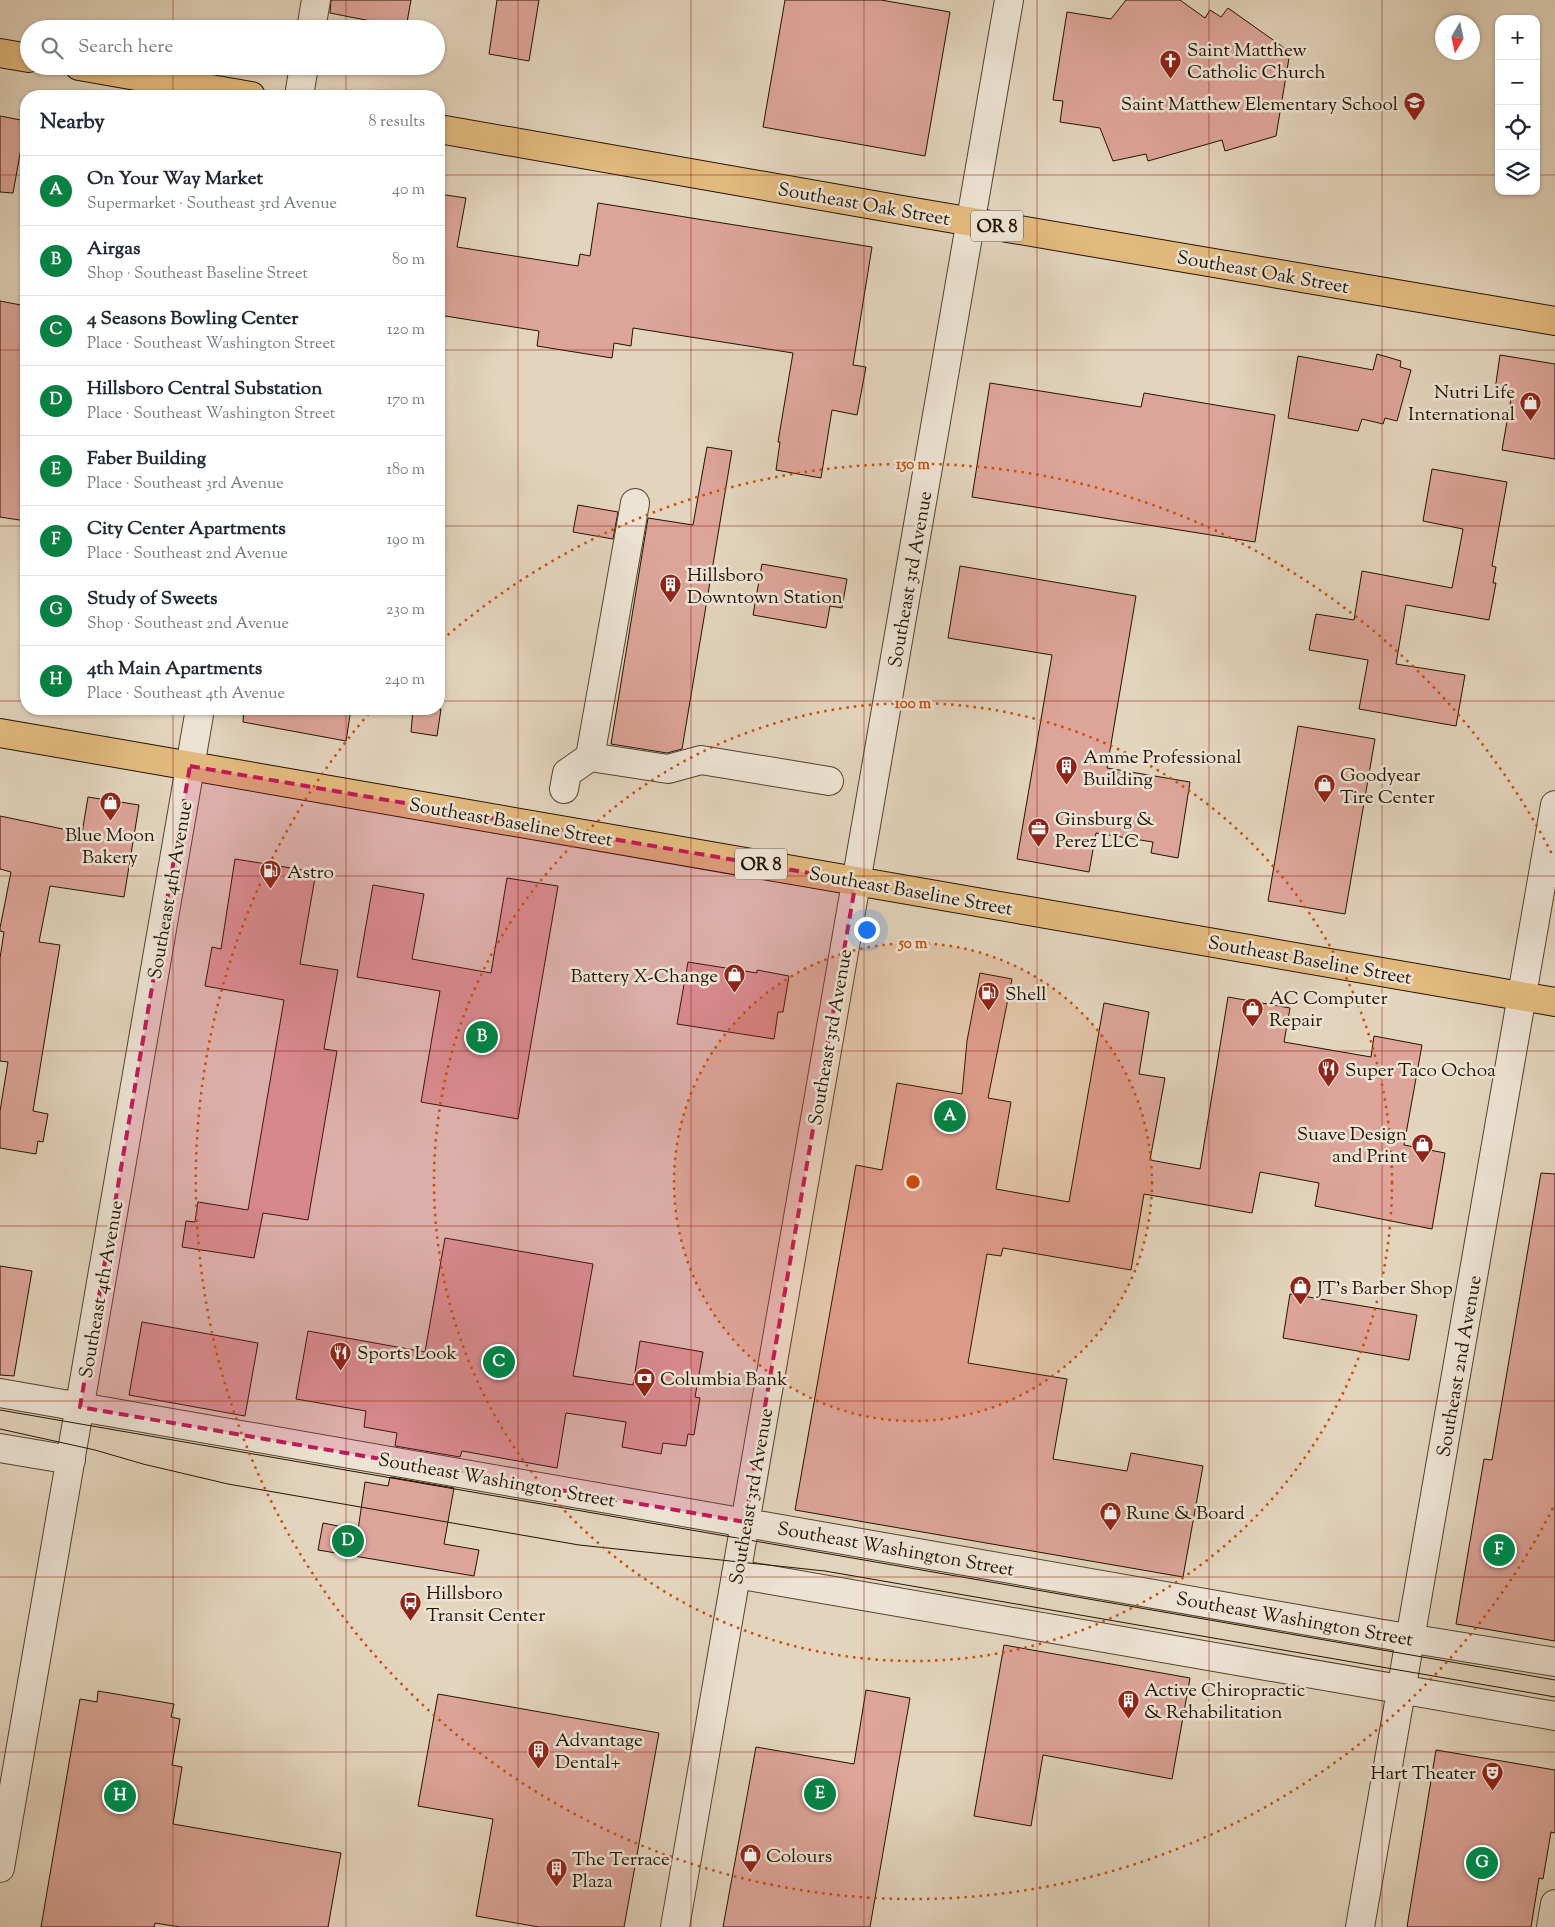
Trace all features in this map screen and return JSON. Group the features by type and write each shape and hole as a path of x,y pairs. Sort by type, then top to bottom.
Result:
{"highway":[{"path":"0,53 20,56"},
{"path":"131,75 217,90"},
{"name":"Southeast Oak Street","path":"445,130 1555,320"},
{"name":"Southeast Baseline Street","path":"0,733 1555,1002"}],"street":[{"path":"313,20 316,0"},
{"name":"Southeast 3rd Avenue","path":"675,1927 1009,0"},
{"path":"300,90 302,75"},
{"path":"590,757 635,502"},
{"name":"Southeast 4th Avenue","path":"0,1868 199,715"},
{"path":"564,788 567,773 590,757 668,769 700,760 830,780"},
{"name":"Southeast 2nd Avenue","path":"1360,1927 1555,805"},
{"name":"Southeast Washington Street","path":"0,1393 1555,1662"},
{"path":"0,1448 71,1460"},
{"path":"736,1574 1555,1716"},
{"path":"1551,1927 1555,1904"}],"highlighted area":[{"path":"190,766 856,881 745,1522 80,1407"}],"building":[{"path":"331,0 411,0 407,20 365,20 330,13"},
{"path":"497,0 539,0 529,61 489,54"},
{"path":"785,0 881,0 950,12 925,156 763,127"},
{"name":"Saint Matthew Catholic Church","path":"1126,0 1180,0 1205,18 1210,10 1221,17 1228,8 1290,52 1276,136 1225,151 1222,140 1148,161 1146,154 1113,161 1100,128 1060,122 1063,101 1053,100 1067,12 1111,19"},
{"path":"0,116 20,120 20,154 13,193 0,192"},
{"path":"445,195 466,198 457,247 578,266 580,254 590,256 598,203 872,247 853,365 866,367 857,415 832,410 821,478 776,470 780,442 778,442 793,353 633,328 631,346 614,343 612,358 537,346 539,331 445,316"},
{"path":"0,301 20,305 20,520 0,517"},
{"path":"1377,354 1401,361 1400,367 1411,370 1397,421 1385,418 1383,424 1362,419 1358,431 1288,418 1298,356 1373,370"},
{"name":"Nutri Life International","path":"1500,355 1555,364 1555,459 1502,450 1512,393 1495,390"},
{"path":"990,383 1141,407 1144,393 1275,415 1255,542 972,497"},
{"name":"Hillsboro Downtown Station","path":"707,447 732,451 682,749 667,753 611,744 648,518 693,525"},
{"path":"1432,469 1507,482 1492,566 1496,567 1493,583 1496,583 1489,620 1406,605 1396,664 1465,675 1456,726 1359,709 1368,660 1309,650 1316,614 1354,620 1362,571 1452,588 1463,529 1423,521"},
{"path":"578,505 618,512 613,539 573,532"},
{"path":"762,564 847,579 842,608 830,606 826,628 753,615"},
{"name":"Amme Professional Building","path":"960,566 1136,596 1107,768 1190,782 1178,858 1151,853 1153,842 1096,833 1089,872 1017,859 1052,655 948,638"},
{"path":"244,715 350,715 346,741 243,722"},
{"path":"412,715 440,715 437,736 411,732"},
{"name":"Goodyear Tire Center","path":"1298,726 1375,739 1345,914 1268,901"},
{"path":"88,797 139,805 124,897 50,886 39,942 60,945 33,1111 48,1114 43,1142 38,1141 36,1154 0,1148 0,1111 8,1062 0,1061 0,958 4,932 0,931 0,928 11,872 0,869 0,816 82,833"},
{"path":"235,859 316,872 300,964 338,970 324,1049 337,1051 308,1220 263,1213 254,1258 182,1247 186,1221 195,1222 198,1202 248,1210 284,1000 205,986 212,947 221,949"},
{"path":"507,878 558,886 518,1119 421,1102 440,991 357,977 373,885 424,894 412,959 491,973"},
{"name":"Battery X-Change","path":"688,962 757,973 757,970 789,976 783,1012 778,1012 774,1039 677,1024"},
{"path":"980,973 1012,979 988,1098 1011,1102 996,1189 1069,1202 1104,1003 1149,1012 1139,1074 1165,1078 1150,1160 1200,1169 1228,997 1290,1008 1284,1042 1371,1057 1374,1036 1422,1045 1404,1145 1445,1153 1432,1229 1315,1206 1319,1183 1260,1172 1252,1213 1144,1194 1131,1270 1003,1248 1001,1256 987,1254 968,1363 1067,1379 1053,1459 1127,1471 1131,1453 1203,1466 1183,1577 795,1510 856,1165 882,1170 897,1083 962,1094 967,1041"},
{"path":"1541,1173 1555,1174 1555,1641 1456,1624 1484,1459 1492,1460"},
{"path":"445,1238 593,1264 573,1376 633,1385 640,1341 703,1352 695,1397 700,1398 694,1435 688,1434 686,1446 663,1443 661,1454 622,1447 626,1422 566,1413 557,1468 462,1451 460,1457 395,1446 397,1433 364,1427 366,1411 296,1399 308,1331 425,1352"},
{"path":"0,1266 32,1271 14,1376 0,1375"},
{"path":"1290,1294 1417,1315 1409,1360 1283,1338"},
{"path":"142,1322 258,1343 245,1416 129,1395"},
{"path":"390,1477 454,1488 444,1544 479,1550 474,1576 318,1550 323,1523 358,1530 365,1482 388,1486"},
{"path":"1004,1645 1190,1678 1172,1779 1043,1755 1031,1826 974,1816"},
{"path":"866,1690 910,1698 870,1927 723,1927 756,1747 854,1764"},
{"path":"98,1691 174,1704 171,1717 180,1719 172,1765 182,1767 173,1824 341,1853 328,1927 180,1927 155,1923 154,1927 41,1927 80,1699 97,1702"},
{"name":"Advantage Dental+","path":"438,1694 659,1733 624,1927 539,1927 476,1916 493,1819 418,1806"},
{"path":"1436,1750 1555,1770 1555,1833 1551,1832 1543,1879 1539,1878 1531,1927 1407,1927"}],"tram line":[{"path":"0,1410 1555,1680"},
{"path":"0,1429 95,1450 143,1464 228,1484 579,1545 825,1571 1555,1697"}],"place":[{"name":"Saint Matthew Catholic Church","path":"1171,79"},
{"name":"Saint Matthew Elementary School","path":"1414,122"},
{"name":"Nutri Life International","path":"1531,421"},
{"name":"Hillsboro Downtown Station","path":"671,604"},
{"name":"Amme Professional Building","path":"1067,786"},
{"name":"Goodyear Tire Center","path":"1324,804"},
{"name":"Blue Moon Bakery","path":"110,822"},
{"name":"Ginsburg & Perez LLC","path":"1039,848"},
{"name":"Astro","path":"271,890"},
{"name":"Battery X-Change","path":"734,994"},
{"name":"Shell","path":"989,1012"},
{"name":"AC Computer Repair","path":"1253,1027"},
{"name":"Airgas","path":"482,1037"},
{"name":"Super Taco Ochoa","path":"1329,1088"},
{"name":"On Your Way Market","path":"950,1116"},
{"name":"Suave Design and Print","path":"1423,1163"},
{"name":"JT's Barber Shop","path":"1301,1306"},
{"name":"4 Seasons Bowling Center","path":"499,1362"},
{"name":"Sports Look","path":"341,1371"},
{"name":"Columbia Bank","path":"644,1397"},
{"name":"Rune & Board","path":"1110,1531"},
{"name":"Hillsboro Central Substation","path":"348,1541"},
{"name":"City Center Apartments","path":"1499,1550"},
{"name":"Hillsboro Transit Center","path":"410,1622"},
{"name":"Active Chiropractic & Rehabilitation","path":"1128,1719"},
{"name":"Advantage Dental+","path":"539,1769"},
{"name":"Hart Theater","path":"1492,1791"},
{"name":"Faber Building","path":"820,1794"},
{"name":"4th Main Apartments","path":"120,1796"},
{"name":"Study of Sweets","path":"1482,1863"},
{"name":"Colours","path":"750,1874"},
{"name":"The Terrace Plaza","path":"556,1888"}]}
